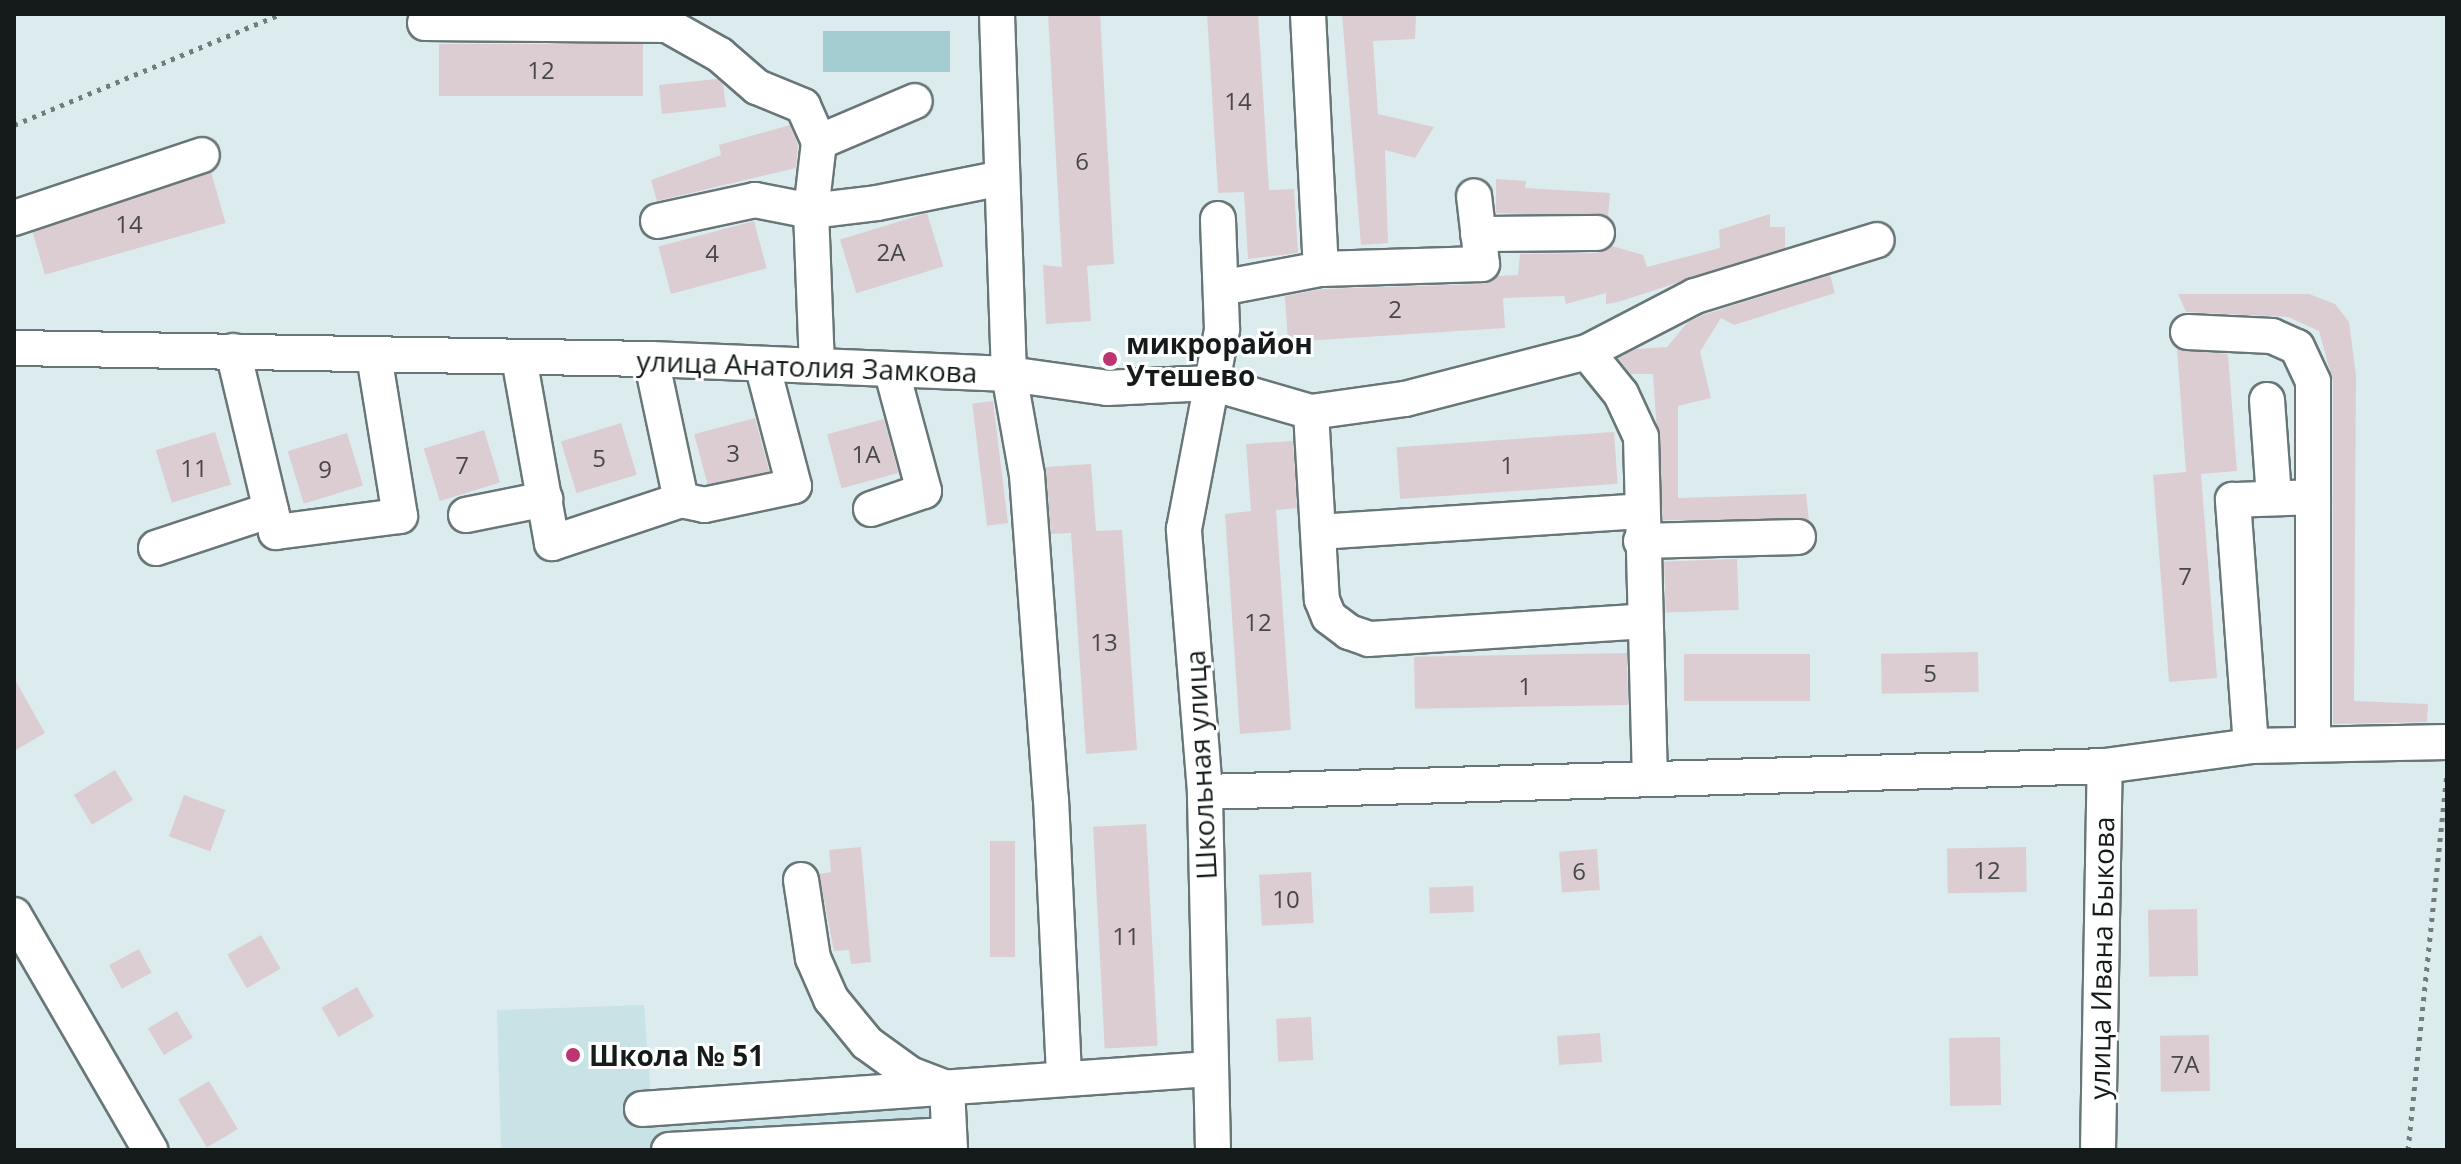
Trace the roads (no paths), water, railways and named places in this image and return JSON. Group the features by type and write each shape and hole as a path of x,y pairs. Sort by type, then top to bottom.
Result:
{"street":[{"path":"997,14 1009,374 1027,475 1051,799 1064,1079"},
{"path":"1308,14 1321,269"},
{"path":"425,23 667,25 720,55 757,87 803,106 819,142 811,211 817,366"},
{"path":"819,142 915,101"},
{"path":"14,218 202,155"},
{"path":"658,221 755,200 811,211 877,203 1002,178"},
{"path":"1221,288 1321,269 1482,264 1474,196"},
{"name":"Школьная улица","path":"1213,1150 1205,792 1184,529 1222,329 1218,219"},
{"path":"1478,234 1597,233"},
{"name":"улица Анатолия Замкова","path":"14,348 651,359 1009,374 1107,388 1211,383 1311,412 1405,399 1587,352 1695,296 1877,240"},
{"path":"2188,332 2272,336 2297,347 2313,382 2313,744"},
{"path":"233,351 276,532 400,516 374,356"},
{"path":"1587,352 1621,394 1641,437 1650,777"},
{"path":"519,358 552,543 681,500 704,505 794,486 762,364"},
{"path":"651,359 681,500"},
{"path":"871,509 924,491 891,369"},
{"path":"2267,400 2274,497"},
{"path":"1311,412 1322,600 1329,617 1369,639 1644,621"},
{"path":"2251,746 2233,500 2313,497"},
{"path":"466,515 545,499"},
{"path":"156,548 271,510"},
{"path":"1318,532 1641,526 1798,537"},
{"path":"1205,792 2105,766 2251,746 2447,742"},
{"name":"улица Ивана Быкова","path":"2098,1150 2105,766"},
{"path":"801,880 813,958 831,999 867,1043 910,1074 947,1088"},
{"path":"14,915 150,1150"},
{"path":"642,1109 1210,1069"},
{"path":"669,1150 950,1142 947,1088"}],"place":[{"name":"микрорайон Утешево","path":"1110,359"},
{"name":"Школа № 51","path":"573,1055"}]}
